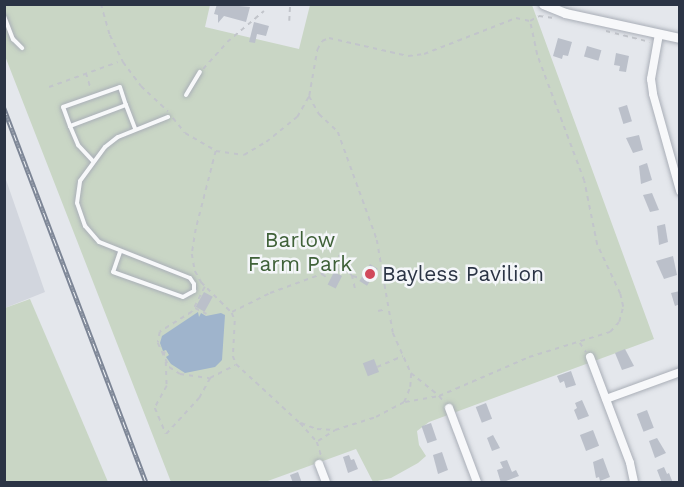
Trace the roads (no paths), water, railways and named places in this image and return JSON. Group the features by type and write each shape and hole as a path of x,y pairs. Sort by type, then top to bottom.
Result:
{"street":[{"path":"543,4 565,13 658,38 680,38"},
{"path":"658,38 651,79 653,94 680,191"},
{"path":"590,357 631,466 634,483"},
{"path":"606,399 680,372"},
{"path":"449,408 477,483"},
{"path":"319,464 326,483"}],"lane":[{"path":"4,15 13,39 22,48"},
{"path":"186,94 200,72"},
{"path":"93,161 78,145 63,107 120,87 135,129"},
{"path":"70,126 126,105"},
{"path":"120,252 113,272 183,297 194,291 194,284 190,278 99,242 79,214 78,191 93,161 118,137 168,117"}],"water":[{"path":"198,312 199,317 201,313 206,316 221,313 225,315 222,360 215,367 185,373 171,364 166,357 169,355 166,350 163,351 160,343 162,336"}],"railway":[{"path":"4,108 146,482"}],"place":[{"name":"Bayless Pavilion","path":"370,274"}],"park label":[{"name":"Barlow Farm Park","path":"300,252"}]}
